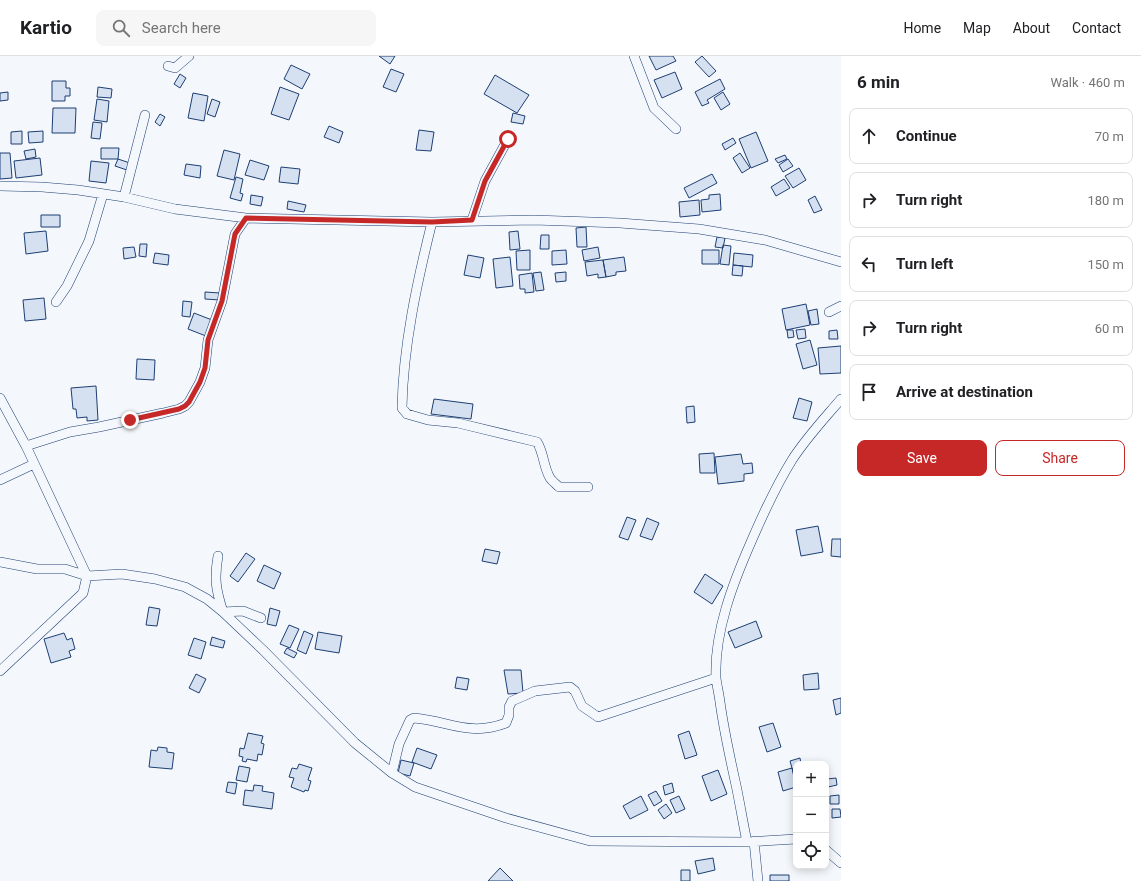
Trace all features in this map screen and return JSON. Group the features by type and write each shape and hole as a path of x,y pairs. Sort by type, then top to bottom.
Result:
{"street":[{"path":"168,66 175,68 189,56"},
{"path":"634,56 654,108 676,129"},
{"path":"124,197 145,115"},
{"path":"472,220 485,181 508,139"},
{"path":"0,186 42,186 124,197 175,209 246,218 432,222 472,220 534,220 699,229 766,240 841,262"},
{"path":"56,302 67,286 89,241 103,194"},
{"path":"26,446 70,432 179,409 189,402 200,382 205,368 208,340 222,301 235,234 246,218"},
{"path":"432,222 414,303 402,383 402,408 407,414 428,420 458,423 537,442 544,456 550,479 559,487 588,487"},
{"path":"829,312 841,306"},
{"path":"0,398 26,446 87,576 82,593 0,671"},
{"path":"758,881 724,734 716,678 717,656 723,619 728,599 769,502 792,460 809,436 841,399"},
{"path":"0,480 34,464"},
{"path":"218,556 215,574 216,591 223,612"},
{"path":"0,562 37,569 65,569 87,576 122,574 155,579 185,587 207,599 223,612 355,743 392,773 415,787 506,818 590,841 750,842 793,839"},
{"path":"223,612 243,611 261,618"},
{"path":"392,773 399,744 410,720 414,718 475,730 496,727 506,723 509,715 509,707 512,702 535,691 570,687 575,691 582,706 598,717 716,678"},
{"path":"829,853 841,863"}],"building":[{"path":"379,56 395,56 390,64"},
{"path":"649,56 673,56 676,61 656,70"},
{"path":"702,56 716,71 709,77 695,62"},
{"path":"291,65 310,74 302,89 284,79"},
{"path":"391,69 404,74 396,92 383,87"},
{"path":"675,72 682,89 662,98 654,80"},
{"path":"180,74 186,78 180,88 174,84"},
{"path":"495,75 529,95 517,113 484,94"},
{"path":"720,79 725,89 707,100 709,103 702,106 695,92"},
{"path":"52,81 66,81 66,88 70,88 70,96 65,96 65,101 52,101"},
{"path":"98,87 112,89 111,98 97,97"},
{"path":"280,87 299,94 289,120 271,114"},
{"path":"8,92 8,100 0,101 0,93"},
{"path":"723,92 730,104 721,110 714,98"},
{"path":"193,93 208,96 204,121 188,118"},
{"path":"97,99 109,101 107,122 94,120"},
{"path":"212,99 220,102 215,117 207,114"},
{"path":"53,108 76,108 75,133 52,133"},
{"path":"513,113 525,116 523,124 511,122"},
{"path":"160,114 165,117 160,126 155,122"},
{"path":"93,122 102,123 100,139 91,138"},
{"path":"329,126 343,132 339,143 324,137"},
{"path":"419,130 434,132 431,151 416,150"},
{"path":"22,131 22,144 11,144 11,132"},
{"path":"43,131 43,142 29,143 28,132"},
{"path":"756,132 768,161 751,168 739,139"},
{"path":"733,138 736,143 725,150 722,144"},
{"path":"101,148 119,148 118,159 101,159"},
{"path":"35,149 36,157 26,159 24,151"},
{"path":"224,150 240,154 234,180 217,176"},
{"path":"0,153 10,153 12,178 0,179"},
{"path":"740,153 750,168 742,173 733,158"},
{"path":"785,155 787,159 778,163 775,159"},
{"path":"40,158 42,175 16,178 14,161"},
{"path":"118,159 130,163 127,170 115,166"},
{"path":"788,159 793,166 783,172 779,165"},
{"path":"250,160 269,166 264,180 245,175"},
{"path":"91,161 109,163 106,183 89,181"},
{"path":"186,164 201,166 200,178 184,175"},
{"path":"281,167 300,169 298,184 279,182"},
{"path":"799,168 806,180 793,188 785,176"},
{"path":"712,174 717,183 689,198 684,188"},
{"path":"236,177 243,179 240,193 243,194 241,201 230,198"},
{"path":"784,179 790,188 776,196 771,187"},
{"path":"720,194 721,210 702,212 701,200 709,199 709,195"},
{"path":"251,195 263,197 261,206 250,204"},
{"path":"815,196 822,210 814,213 808,200"},
{"path":"699,200 700,215 680,217 679,202"},
{"path":"288,201 306,205 304,212 287,209"},
{"path":"41,215 60,215 60,227 41,227"},
{"path":"586,227 587,247 577,247 576,228"},
{"path":"46,231 48,251 26,254 24,233"},
{"path":"518,231 520,249 510,250 509,232"},
{"path":"541,235 549,235 549,249 540,249"},
{"path":"717,237 725,238 723,248 715,247"},
{"path":"140,244 147,244 146,257 139,256"},
{"path":"723,245 731,246 729,265 720,264"},
{"path":"134,247 136,257 124,259 123,248"},
{"path":"598,247 600,258 584,261 582,250"},
{"path":"530,250 530,270 517,270 516,251"},
{"path":"566,250 567,264 552,265 552,251"},
{"path":"702,250 719,250 719,264 702,264"},
{"path":"155,253 169,255 168,265 153,263"},
{"path":"734,253 753,255 752,267 733,265"},
{"path":"468,255 484,258 480,278 464,275"},
{"path":"510,257 513,286 496,288 493,259"},
{"path":"624,257 626,271 616,272 616,275 606,277 603,260"},
{"path":"603,260 606,277 598,278 598,274 587,276 585,262"},
{"path":"733,265 743,266 742,276 732,275"},
{"path":"541,272 544,290 536,291 533,273"},
{"path":"566,272 566,281 556,282 555,273"},
{"path":"532,273 534,292 525,293 525,289 520,289 519,275"},
{"path":"205,292 220,293 220,300 205,299"},
{"path":"44,298 46,319 25,321 23,300"},
{"path":"183,301 192,302 190,317 182,316"},
{"path":"806,304 810,325 786,330 782,309"},
{"path":"817,309 819,324 811,325 808,311"},
{"path":"194,313 212,320 206,336 188,329"},
{"path":"805,329 806,338 798,339 796,330"},
{"path":"787,330 793,330 794,337 788,338"},
{"path":"837,330 838,339 829,339 829,331"},
{"path":"810,340 817,365 803,369 796,344"},
{"path":"841,346 841,373 820,374 818,348"},
{"path":"137,359 155,360 154,380 136,379"},
{"path":"96,386 98,420 87,421 87,417 77,418 76,409 73,409 71,388"},
{"path":"799,398 812,402 807,421 793,418"},
{"path":"434,399 473,404 471,419 431,414"},
{"path":"694,406 695,422 687,423 686,407"},
{"path":"714,453 715,473 700,473 699,454"},
{"path":"741,454 743,464 752,463 753,473 744,474 744,481 718,484 715,457"},
{"path":"627,517 636,520 628,540 619,537"},
{"path":"647,518 659,523 652,540 640,536"},
{"path":"818,526 823,552 801,556 796,530"},
{"path":"832,539 841,539 841,557 831,556"},
{"path":"485,549 500,552 497,564 482,561"},
{"path":"246,553 255,559 238,582 230,576"},
{"path":"264,565 281,573 274,589 257,581"},
{"path":"705,574 723,586 712,604 694,592"},
{"path":"149,607 160,609 157,626 146,625"},
{"path":"270,608 280,611 276,626 267,624"},
{"path":"756,621 762,637 735,648 728,632"},
{"path":"289,625 299,629 290,648 280,644"},
{"path":"304,631 313,635 306,654 297,650"},
{"path":"318,632 342,636 339,653 315,649"},
{"path":"64,633 67,640 72,638 75,649 69,651 71,657 51,663 44,639"},
{"path":"212,637 225,641 223,648 210,645"},
{"path":"194,638 206,642 201,659 188,655"},
{"path":"287,648 297,653 294,658 284,653"},
{"path":"504,670 521,670 523,693 508,694"},
{"path":"818,673 819,689 804,690 803,675"},
{"path":"196,674 206,679 199,693 189,688"},
{"path":"457,677 469,679 467,690 455,688"},
{"path":"841,698 841,713 836,715 833,700"},
{"path":"773,723 781,747 767,752 759,727"},
{"path":"689,731 697,755 685,759 678,735"},
{"path":"248,733 263,736 261,743 264,744 262,755 258,754 257,761 247,759 246,762 242,761 243,757 239,756 240,748 244,749"},
{"path":"158,747 167,748 167,752 174,753 172,769 149,767 151,750 157,751"},
{"path":"417,748 437,755 431,769 412,762"},
{"path":"800,758 800,761 793,761 793,772 790,761"},
{"path":"401,760 414,763 410,776 398,773"},
{"path":"299,764 312,768 308,780 311,781 308,791 305,790 304,792 291,787 294,778 289,777 292,768 297,769"},
{"path":"239,766 250,768 247,782 236,780"},
{"path":"792,768 793,788 783,791 778,772"},
{"path":"718,770 727,794 711,801 702,776"},
{"path":"836,778 837,785 829,787 829,779"},
{"path":"228,782 237,783 235,794 226,792"},
{"path":"672,783 674,792 665,795 663,786"},
{"path":"254,785 263,786 262,791 274,793 272,809 243,805 245,790 253,791"},
{"path":"656,791 662,801 654,806 648,795"},
{"path":"839,795 839,804 830,804 830,796"},
{"path":"641,796 648,810 630,819 623,806"},
{"path":"679,796 685,809 676,813 670,800"},
{"path":"666,804 672,813 664,819 658,810"},
{"path":"832,809 840,809 841,817 832,818"},
{"path":"713,858 715,870 698,874 695,861"},
{"path":"500,868 513,881 488,881"},
{"path":"681,870 690,870 690,881 681,881"},
{"path":"770,875 789,875 789,881 770,881"}],"route":[{"path":"130,420 179,409 189,402 194,394 205,368 208,340 222,301 235,234 246,218 304,218 432,222 472,220 485,181 508,139"}]}
